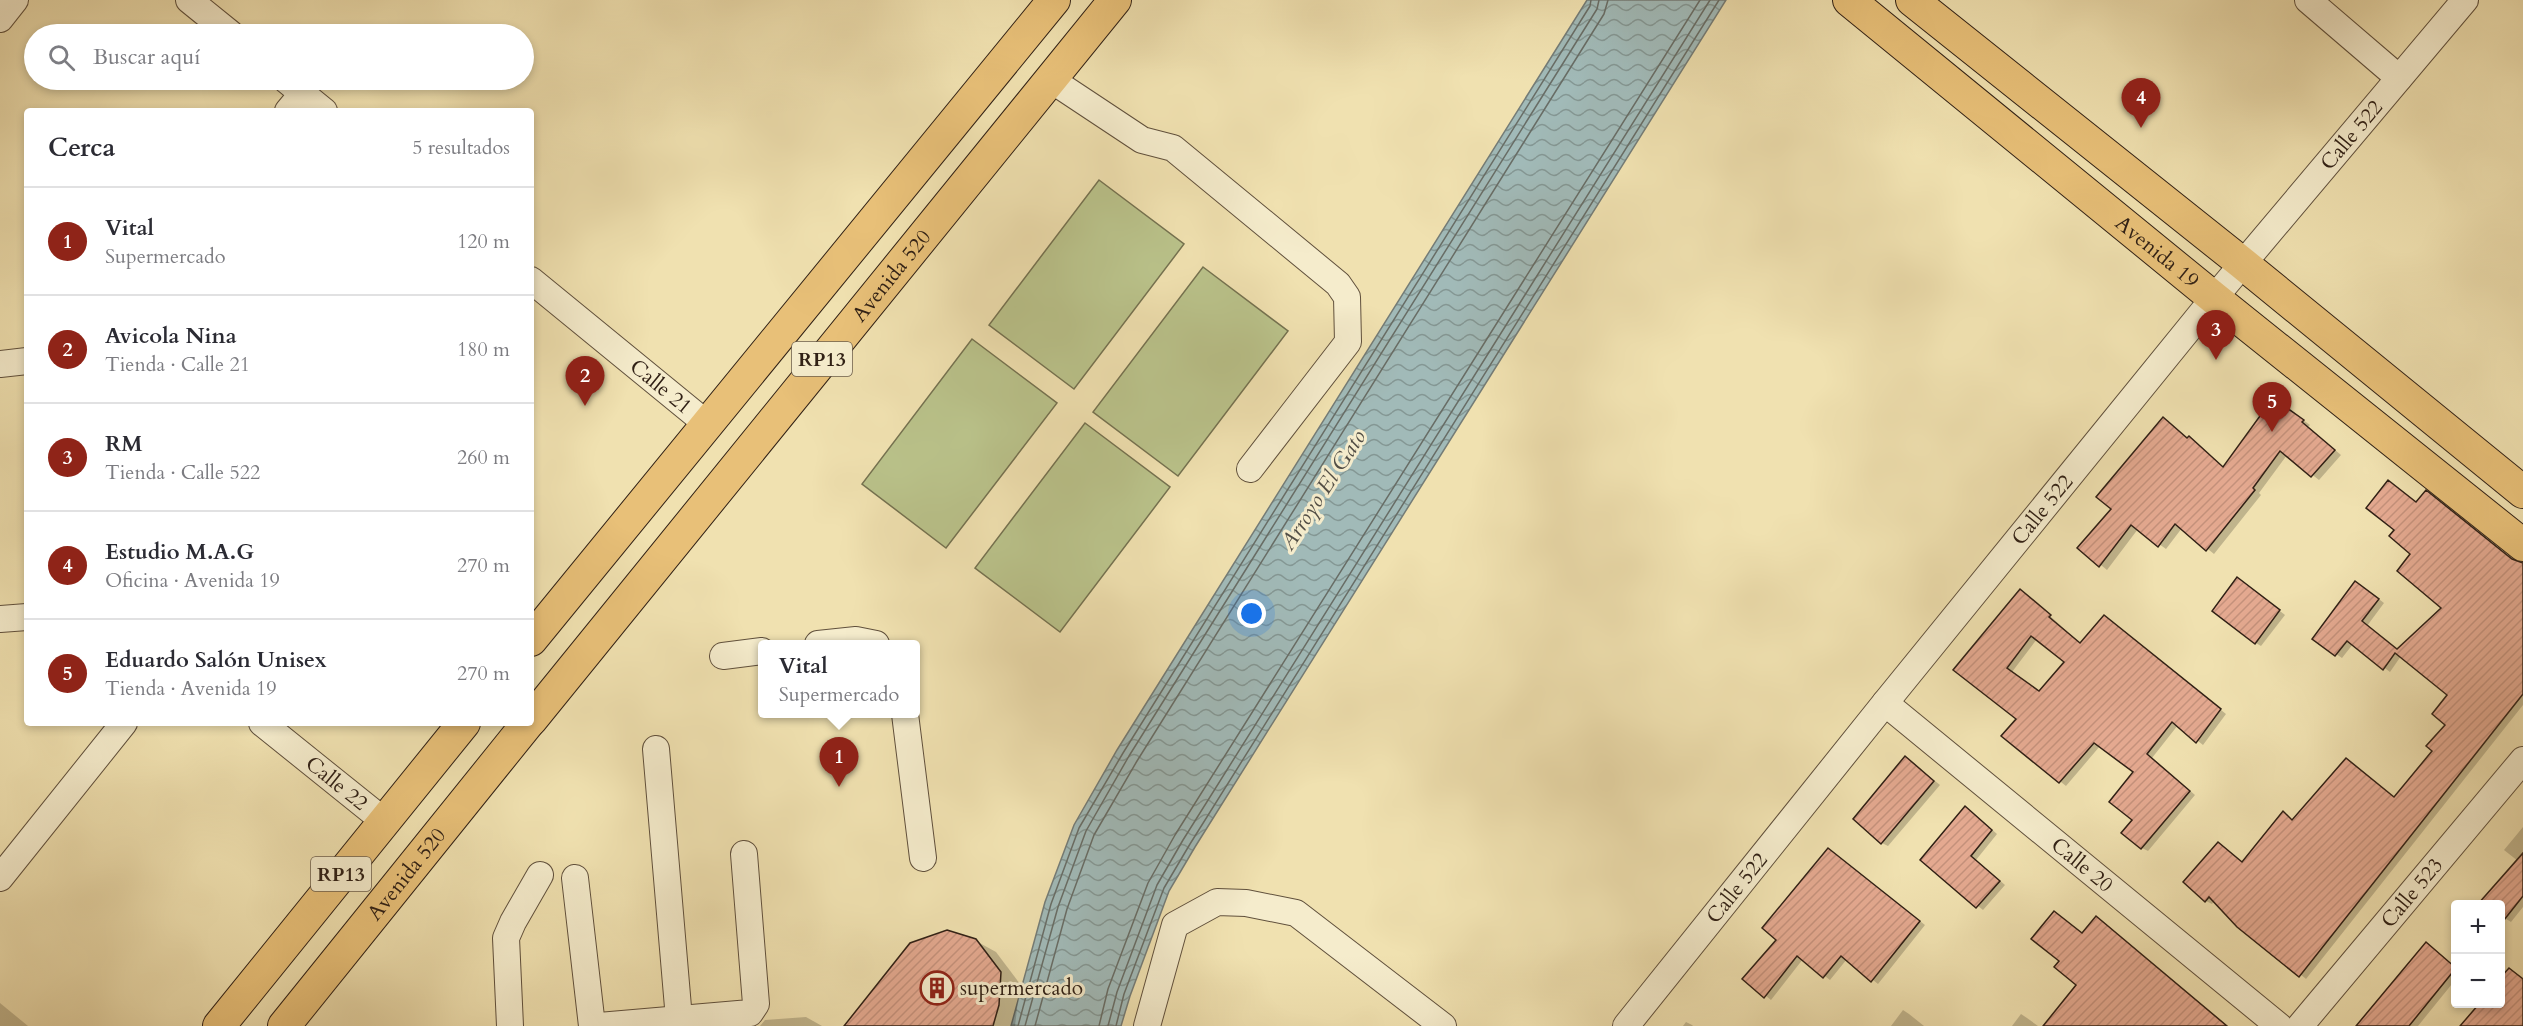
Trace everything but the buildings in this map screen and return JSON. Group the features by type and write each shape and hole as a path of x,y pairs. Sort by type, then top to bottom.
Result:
{"main road":[{"name":"RP13","path":"534,636 1054,0"},
{"name":"Avenida 520","path":"534,716 1115,0"},
{"name":"Avenida 19","path":"1849,0 2214,298 2523,545"},
{"name":"Avenida 19","path":"1912,0 2242,263 2523,492"},
{"name":"RP13","path":"219,1026 462,726"},
{"name":"Avenida 520","path":"284,1026 526,726"}],"street":[{"path":"0,19 15,0"},
{"path":"189,0 219,24"},
{"path":"2308,0 2399,78"},
{"name":"Calle 522","path":"1626,1026 2242,263 2465,0"},
{"path":"1050,79 1142,140 1173,148 1338,284 1347,297 1348,342 1250,469"},
{"path":"292,95 318,108"},
{"name":"Calle 21","path":"534,282 707,424"},
{"path":"0,364 24,361"},
{"path":"0,619 24,617"},
{"path":"723,656 758,652"},
{"name":"Calle 20","path":"1885,703 2280,1026"},
{"path":"906,718 923,858"},
{"path":"0,878 122,726"},
{"name":"Calle 22","path":"266,726 384,821"},
{"path":"656,748 678,1019"},
{"name":"Calle 523","path":"2300,1026 2523,760"},
{"path":"599,1026 750,1013 756,1004 744,854"},
{"path":"510,1026 506,938 540,875"},
{"path":"575,878 592,1026"},
{"path":"1147,1026 1175,925 1217,902 1246,903 1296,913 1443,1026"}],"green space":[{"path":"1099,180 1184,244 1074,389 989,325"},
{"path":"1203,267 1288,331 1178,476 1093,412"},
{"path":"972,339 1057,403 946,548 862,484"},
{"path":"1085,423 1170,487 1060,632 975,568"}],"water":[{"name":"Arroyo El Gato","path":"1587,0 1726,0 1169,891 1121,1026 1011,1026 1045,902 1074,825 1117,750"}],"place":[{"name":"Estudio M.A.G","path":"2141,128"},
{"name":"RM","path":"2216,360"},
{"name":"Avicola Nina","path":"585,406"},
{"name":"Eduardo Salón Unisex","path":"2272,432"},
{"name":"Vital","path":"839,787"},
{"name":"supermercado","path":"937,988"}]}
